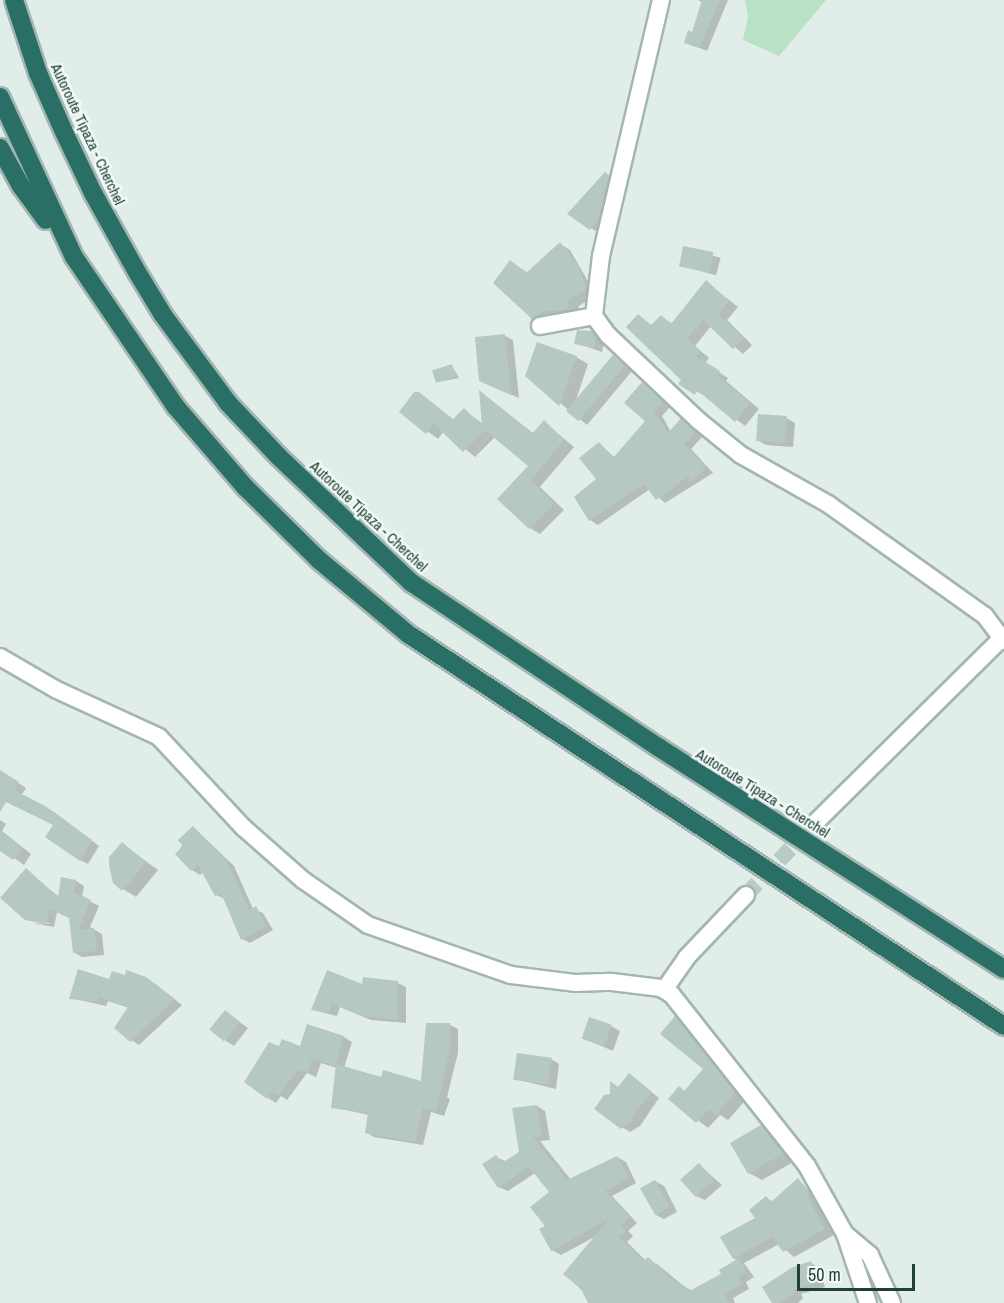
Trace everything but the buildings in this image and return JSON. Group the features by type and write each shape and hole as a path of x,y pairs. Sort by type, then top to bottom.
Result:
{"highway":[{"name":"Autoroute Tipaza - Cherchel","path":"14,0 38,73 64,132 137,272 163,315 228,403 287,465 412,583 648,740 1004,969"},
{"path":"0,97 74,257"},
{"path":"0,148 21,186 74,257 176,407 222,461 319,560 390,620 808,901 1004,1026"}],"street":[{"path":"661,0 601,256 594,316 608,335 733,448 828,504 985,616 1003,640 814,824"},
{"path":"540,326 594,316"},
{"path":"0,657 57,690 159,737 244,828 303,880 368,925 511,975 575,983 612,982 664,990 672,995 807,1166 845,1234 868,1303"},
{"path":"664,990 686,958 746,895"},
{"path":"845,1234 870,1255 892,1303"}],"green space":[{"path":"745,0 826,0 779,56 743,40 748,17"}],"tunnel":[{"path":"746,895 814,824"}]}
